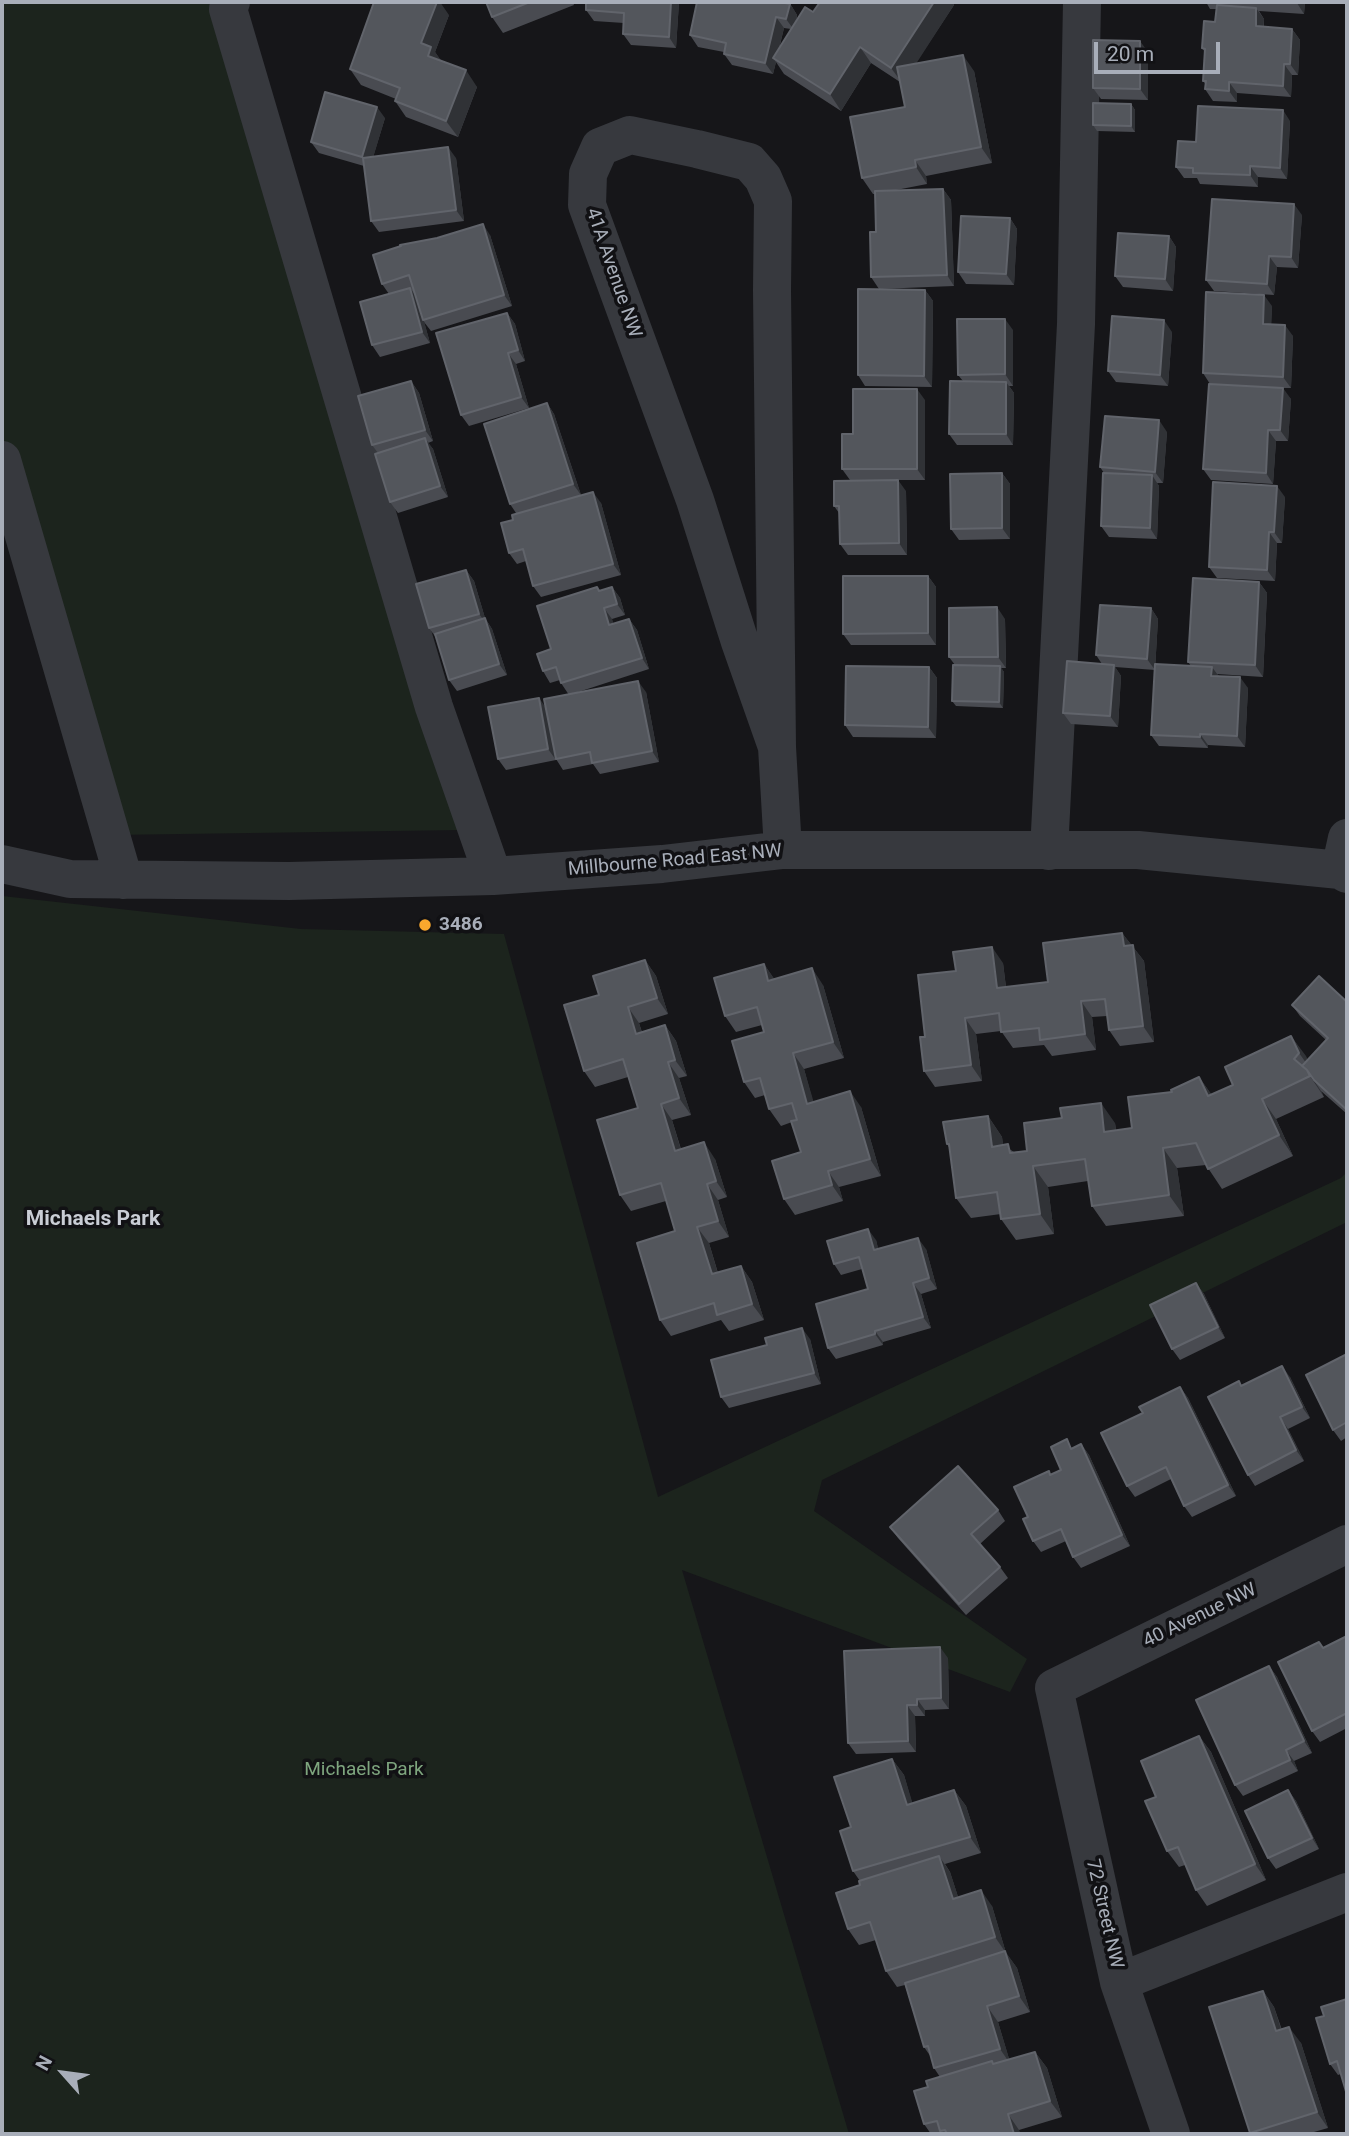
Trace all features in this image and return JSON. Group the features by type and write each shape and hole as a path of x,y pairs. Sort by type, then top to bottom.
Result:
{"street":[{"path":"231,2 228,9 433,707 493,876"},
{"path":"1049,851 1076,324 1082,2"},
{"name":"41A Avenue NW","path":"777,747 695,500 587,205 588,174 600,147 630,135 749,162 763,178 773,201 777,747 783,850"},
{"path":"2,460 124,880"},
{"name":"Millbourne Road East NW","path":"2,864 70,879 289,881 493,876 662,864 783,850 1138,850 1345,861"},
{"name":"40 Avenue NW","path":"1054,1688 1347,1544"},
{"name":"72 Street NW","path":"1054,1688 1119,1982 1171,2134"},
{"path":"1119,1982 1347,1892"}],"green space":[{"path":"2,2 211,2 461,830 111,835 2,460"},
{"name":"Michaels Park","path":"2,896 301,929 504,934 658,1497 1341,1178 1347,1172 1347,1222 822,1480 814,1511 1027,1659 1010,1692 682,1570 849,2134 2,2134"}],"building":[{"path":"374,2 437,2 421,43 431,47 428,56 466,70 446,121 395,101 400,88 350,69"},
{"path":"486,2 530,2 492,17"},
{"path":"586,2 671,2 669,37 623,34 624,13 586,10"},
{"path":"697,2 790,4 786,19 776,17 765,63 724,54 726,43 690,35"},
{"path":"820,2 934,2 891,68 860,47 830,94 773,58 805,7 813,12"},
{"path":"1217,5 1256,8 1256,26 1292,29 1290,64 1284,64 1283,86 1229,82 1229,91 1205,89 1205,49 1202,48 1204,21 1215,22"},
{"path":"1093,40 1140,41 1140,89 1093,88"},
{"path":"963,55 981,147 915,160 916,167 862,178 850,117 905,107 897,67"},
{"path":"325,92 377,107 362,157 311,142"},
{"path":"1093,103 1131,104 1131,126 1093,125"},
{"path":"1198,106 1283,110 1280,168 1250,166 1250,175 1193,173 1193,168 1176,167 1178,141 1196,142"},
{"path":"448,147 456,210 371,221 363,158"},
{"path":"943,189 947,275 871,277 870,232 876,232 875,191"},
{"path":"1212,199 1294,204 1291,257 1269,256 1267,284 1206,280"},
{"path":"961,216 1010,218 1006,274 958,272"},
{"path":"483,224 504,295 423,320 409,275 382,284 373,255 400,245 437,238"},
{"path":"1118,233 1169,236 1165,279 1115,276"},
{"path":"410,288 422,332 372,345 360,302"},
{"path":"858,289 925,290 924,376 858,375"},
{"path":"1206,292 1264,295 1263,324 1285,325 1283,377 1203,373"},
{"path":"507,313 518,350 508,353 521,397 461,415 436,333"},
{"path":"1112,316 1164,320 1160,375 1108,371"},
{"path":"957,319 1005,319 1005,374 958,375"},
{"path":"411,381 425,430 372,445 358,396"},
{"path":"950,381 1006,382 1006,434 949,434"},
{"path":"1209,384 1283,388 1280,430 1268,430 1266,473 1203,469"},
{"path":"853,389 917,389 917,469 842,469 842,434 853,434"},
{"path":"547,403 573,484 510,504 484,424"},
{"path":"1105,416 1159,420 1155,472 1100,467"},
{"path":"425,438 440,486 390,502 375,454"},
{"path":"1002,473 1002,528 951,529 950,474"},
{"path":"1103,473 1152,475 1150,528 1101,526"},
{"path":"898,480 899,543 840,544 839,506 834,506 834,481"},
{"path":"1213,482 1277,486 1274,532 1269,532 1267,570 1209,567"},
{"path":"593,492 613,564 533,586 523,549 509,553 501,523 513,520 512,515"},
{"path":"466,570 479,614 429,628 416,584"},
{"path":"843,576 928,576 928,633 843,634"},
{"path":"1193,578 1259,582 1255,665 1188,662"},
{"path":"597,587 599,591 612,587 617,604 604,608 609,625 629,619 642,658 561,683 556,667 543,671 537,654 551,649 537,606"},
{"path":"1100,605 1151,608 1147,659 1096,655"},
{"path":"997,607 998,657 949,657 949,608"},
{"path":"485,618 499,664 449,680 435,634"},
{"path":"1067,661 1114,665 1110,716 1063,713"},
{"path":"1155,664 1212,667 1211,676 1240,677 1237,736 1151,735"},
{"path":"953,665 1000,666 999,702 952,701"},
{"path":"846,666 929,667 928,727 845,725"},
{"path":"638,681 652,751 592,763 590,752 556,759 544,699"},
{"path":"539,698 548,749 498,759 488,707"},
{"path":"1122,933 1124,946 1133,945 1143,1026 1109,1030 1105,999 1081,1001 1085,1034 1040,1040 1039,1028 1001,1032 999,1013 965,1018 971,1065 924,1071 920,1037 925,1037 918,975 956,971 953,952 992,947 997,988 1048,982 1043,943"},
{"path":"645,960 657,998 628,1007 636,1034 665,1025 675,1060 668,1062 679,1098 661,1104 675,1151 704,1142 716,1181 707,1184 718,1221 697,1227 712,1274 741,1266 752,1304 717,1315 714,1303 660,1320 637,1243 675,1231 661,1183 620,1195 597,1120 638,1108 623,1059 584,1071 564,1005 599,995 593,976"},
{"path":"764,964 768,981 812,968 833,1042 793,1053 807,1104 850,1091 870,1159 828,1171 832,1185 784,1199 772,1161 801,1152 791,1121 797,1120 792,1103 769,1109 760,1078 744,1082 732,1041 764,1032 757,1007 725,1016 714,978"},
{"path":"1319,976 1347,1002 1347,1110 1302,1066 1328,1038 1292,1005"},
{"path":"1291,1036 1299,1053 1294,1059 1310,1076 1262,1099 1279,1135 1208,1169 1196,1143 1163,1148 1169,1195 1092,1206 1085,1159 1033,1166 1040,1214 1001,1219 997,1192 956,1198 949,1144 943,1122 988,1116 992,1147 1008,1144 1010,1153 1027,1151 1024,1123 1062,1118 1060,1108 1101,1103 1104,1132 1132,1128 1128,1097 1172,1092 1171,1090 1199,1077 1208,1096 1233,1085 1225,1067"},
{"path":"868,1229 874,1250 918,1238 929,1278 913,1283 923,1317 828,1348 816,1304 868,1289 859,1257 834,1264 827,1241"},
{"path":"1196,1283 1218,1327 1172,1349 1150,1305"},
{"path":"802,1328 814,1373 721,1397 711,1360 767,1345 765,1338"},
{"path":"1347,1354 1347,1422 1333,1430 1306,1375"},
{"path":"1282,1366 1302,1407 1280,1417 1296,1450 1248,1475 1208,1397 1239,1381 1241,1386"},
{"path":"1180,1387 1228,1485 1184,1506 1166,1467 1127,1486 1101,1433 1143,1413 1139,1407"},
{"path":"1067,1439 1071,1449 1081,1444 1122,1535 1073,1557 1061,1529 1033,1541 1023,1519 1028,1517 1014,1487 1049,1471 1050,1475 1061,1470 1051,1447"},
{"path":"958,1466 998,1510 971,1534 1000,1567 959,1604 890,1527"},
{"path":"1347,1636 1347,1713 1312,1731 1278,1662 1319,1642 1323,1648"},
{"path":"940,1647 941,1698 917,1699 917,1705 907,1705 908,1741 848,1743 844,1651"},
{"path":"1269,1666 1304,1741 1286,1750 1290,1760 1235,1785 1196,1700"},
{"path":"1199,1736 1255,1864 1196,1890 1178,1847 1167,1851 1145,1801 1156,1797 1141,1761"},
{"path":"892,1759 907,1805 954,1790 970,1837 853,1871 840,1831 851,1827 834,1777"},
{"path":"1288,1790 1312,1838 1268,1858 1245,1811"},
{"path":"939,1856 953,1899 981,1890 995,1937 886,1971 870,1922 848,1929 836,1893 860,1885 859,1881"},
{"path":"1005,1951 1019,1996 987,2006 1000,2049 934,2068 928,2046 924,2047 905,1983"},
{"path":"1263,1991 1276,2031 1289,2027 1317,2112 1250,2133 1209,2007"},
{"path":"1347,1999 1347,2095 1337,2061 1330,2064 1316,2018 1324,2016 1321,2007"},
{"path":"1035,2052 1050,2101 1008,2114 1014,2134 947,2134 945,2130 940,2131 937,2121 924,2124 914,2091 928,2087 926,2081 992,2061 993,2064"}],"place":[{"name":"3486","path":"425,925"}],"district":[{"name":"Michaels Park","path":"93,1220"}]}
